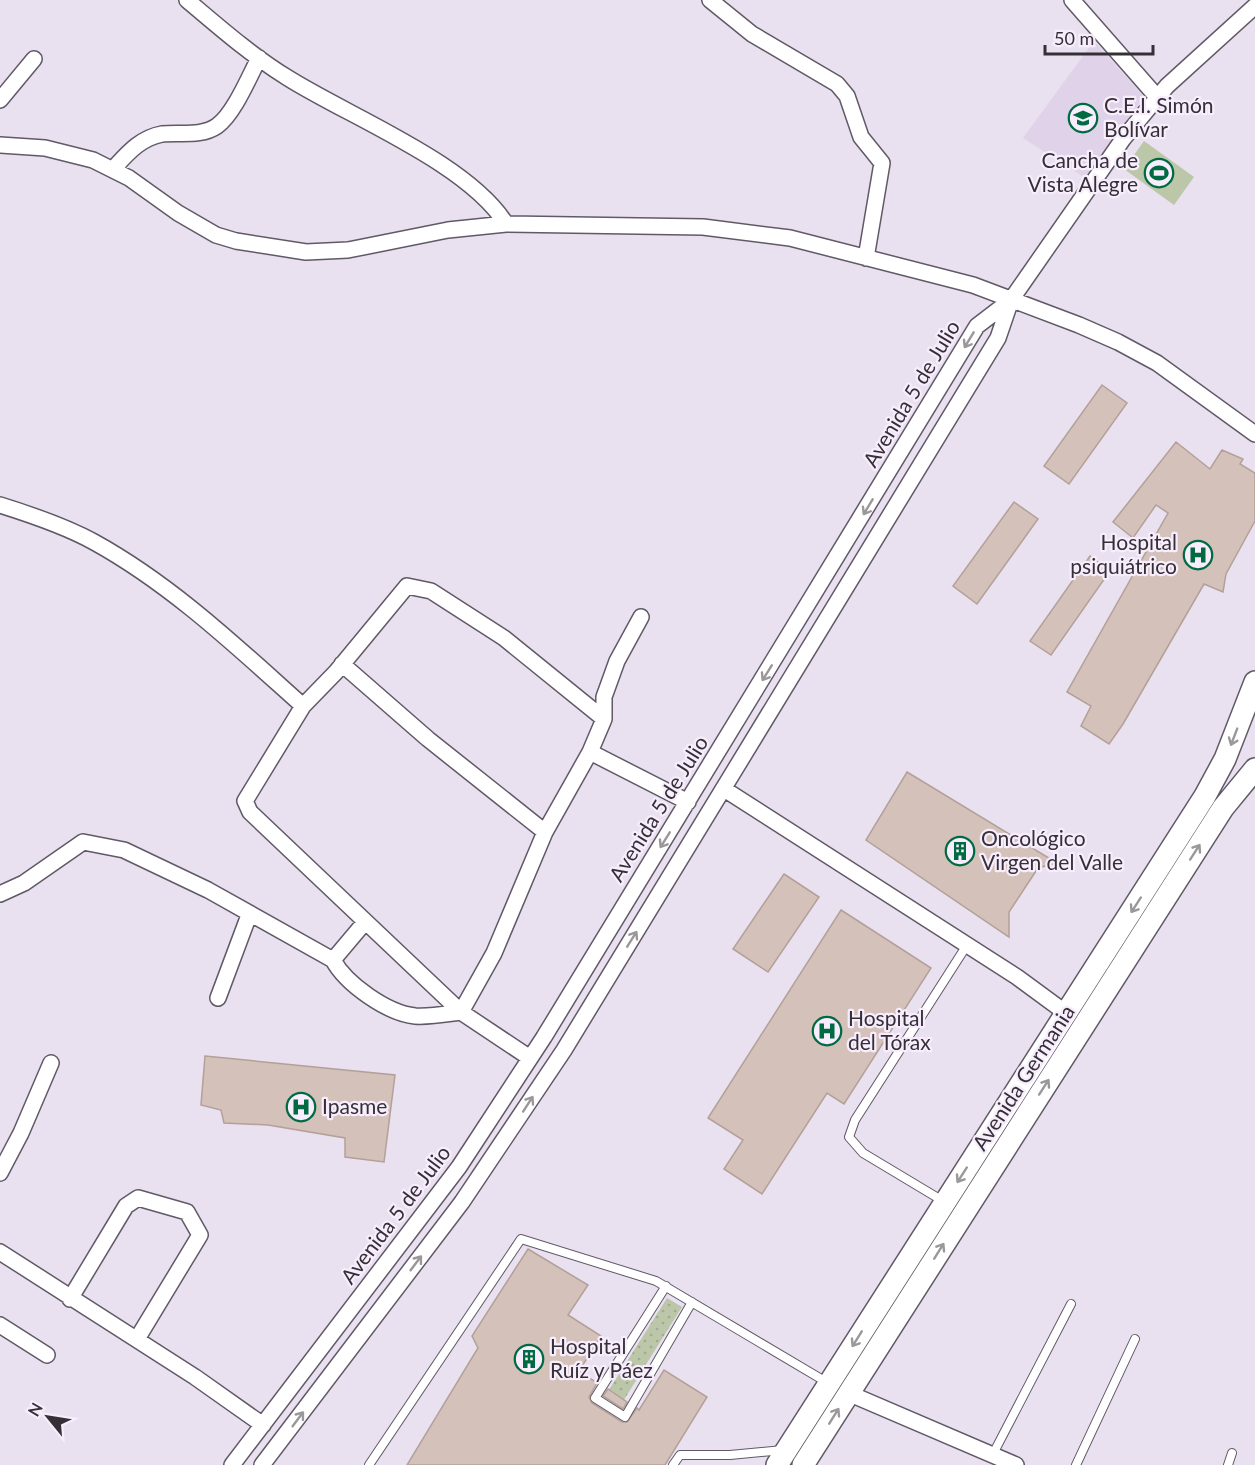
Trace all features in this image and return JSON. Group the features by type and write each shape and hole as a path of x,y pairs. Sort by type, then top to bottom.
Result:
{"street":[{"path":"187,0 287,78 448,169 488,201 506,224"},
{"path":"710,0 752,34 837,84 847,96 861,137 882,163 866,258"},
{"path":"1072,0 1157,97"},
{"path":"262,1465 478,1180 564,1050 998,338 1011,300 1123,139 1157,97 1255,6"},
{"path":"113,169 130,151 151,137 195,133 219,125 240,94 259,58"},
{"path":"0,100 34,60"},
{"path":"0,145 74,153 113,169 197,226 236,242 284,250 306,252 348,250 448,230 506,224 731,229 790,238 973,285 1089,330 1140,354 1255,434"},
{"name":"Avenida 5 de Julio","path":"232,1465 459,1167 530,1058 688,802 977,326 1011,300"},
{"path":"0,505 34,516 93,541 132,565 195,610 303,706"},
{"path":"530,1058 461,1012 250,812 245,801 303,706 342,664 407,586 431,591 504,638 604,719"},
{"path":"461,1012 494,953 545,831 590,752 604,719 604,697 617,661 641,617"},
{"path":"342,664 428,739 545,831"},
{"name":"Avenida Germania","path":"782,1457 1212,784 1255,682"},
{"path":"590,752 688,802"},
{"name":"Avenida Germania","path":"803,1465 1223,808 1255,769"},
{"path":"724,789 967,945 1066,1013"},
{"path":"0,894 24,883 83,842 124,850 208,890 333,960 339,972 377,1002 414,1016 461,1012"},
{"path":"218,998 249,915"},
{"path":"333,960 365,922"},
{"path":"0,1173 21,1133 51,1063"},
{"path":"70,1299 126,1206 138,1198 187,1212 200,1235 137,1339"},
{"path":"0,1252 70,1299 137,1339 263,1425"},
{"path":"0,1325 47,1355"},
{"path":"848,1394 1016,1465"}],"lane":[{"path":"945,1202 863,1152 849,1137 855,1120 967,945"},
{"path":"369,1465 521,1239 656,1281 829,1384"},
{"path":"666,1286 595,1398 625,1417 692,1302"},
{"path":"993,1454 1071,1304"},
{"path":"1076,1465 1135,1339"},
{"path":"1228,1465 1232,1453"},
{"path":"673,1465 680,1455 782,1457"},
{"path":"724,1465 730,1455"}],"shaded area":[{"name":"C.E.I. Simón Bolívar","path":"1094,41 1144,97 1085,178 1023,138"}],"green space":[{"name":"Cancha de Vista Alegre","path":"1144,141 1194,177 1174,205 1124,169"},
{"path":"667,1298 682,1307 622,1403 607,1393"}],"building":[{"path":"1102,385 1127,403 1069,484 1044,466"},
{"path":"1176,442 1210,469 1222,450 1243,459 1240,464 1255,473 1255,521 1226,574 1223,592 1204,584 1123,724 1109,744 1081,726 1091,706 1067,692 1168,513 1156,505 1133,538 1113,522"},
{"path":"1014,502 1038,519 977,604 953,586"},
{"path":"1090,556 1110,571 1051,655 1030,641"},
{"name":"Oncológico Virgen del Valle","path":"907,772 1057,863 1038,868 1009,912 1009,937 866,840"},
{"path":"784,874 819,897 768,972 733,949"},
{"name":"Hospital del Tórax","path":"841,910 931,968 844,1104 827,1093 762,1194 724,1169 743,1140 708,1118"},
{"name":"Ipasme","path":"205,1056 395,1075 384,1162 345,1157 345,1138 268,1125 224,1123 221,1110 201,1105"},
{"name":"Hospital Ruíz y Páez","path":"528,1249 588,1285 568,1315 601,1336 579,1371 597,1383 589,1397 592,1403 622,1422 627,1422 637,1408 639,1410 664,1370 707,1397 665,1465 407,1465 478,1348 472,1336"},
{"path":"608,1389 627,1402 623,1409 603,1396"}],"place":[{"name":"C.E.I. Simón Bolívar","path":"1083,118"},
{"name":"Cancha de Vista Alegre","path":"1159,173"},
{"name":"Hospital psiquiátrico","path":"1198,555"},
{"name":"Oncológico Virgen del Valle","path":"960,851"},
{"name":"Hospital del Tórax","path":"827,1031"},
{"name":"Ipasme","path":"301,1107"},
{"name":"Hospital Ruíz y Páez","path":"529,1359"}]}
